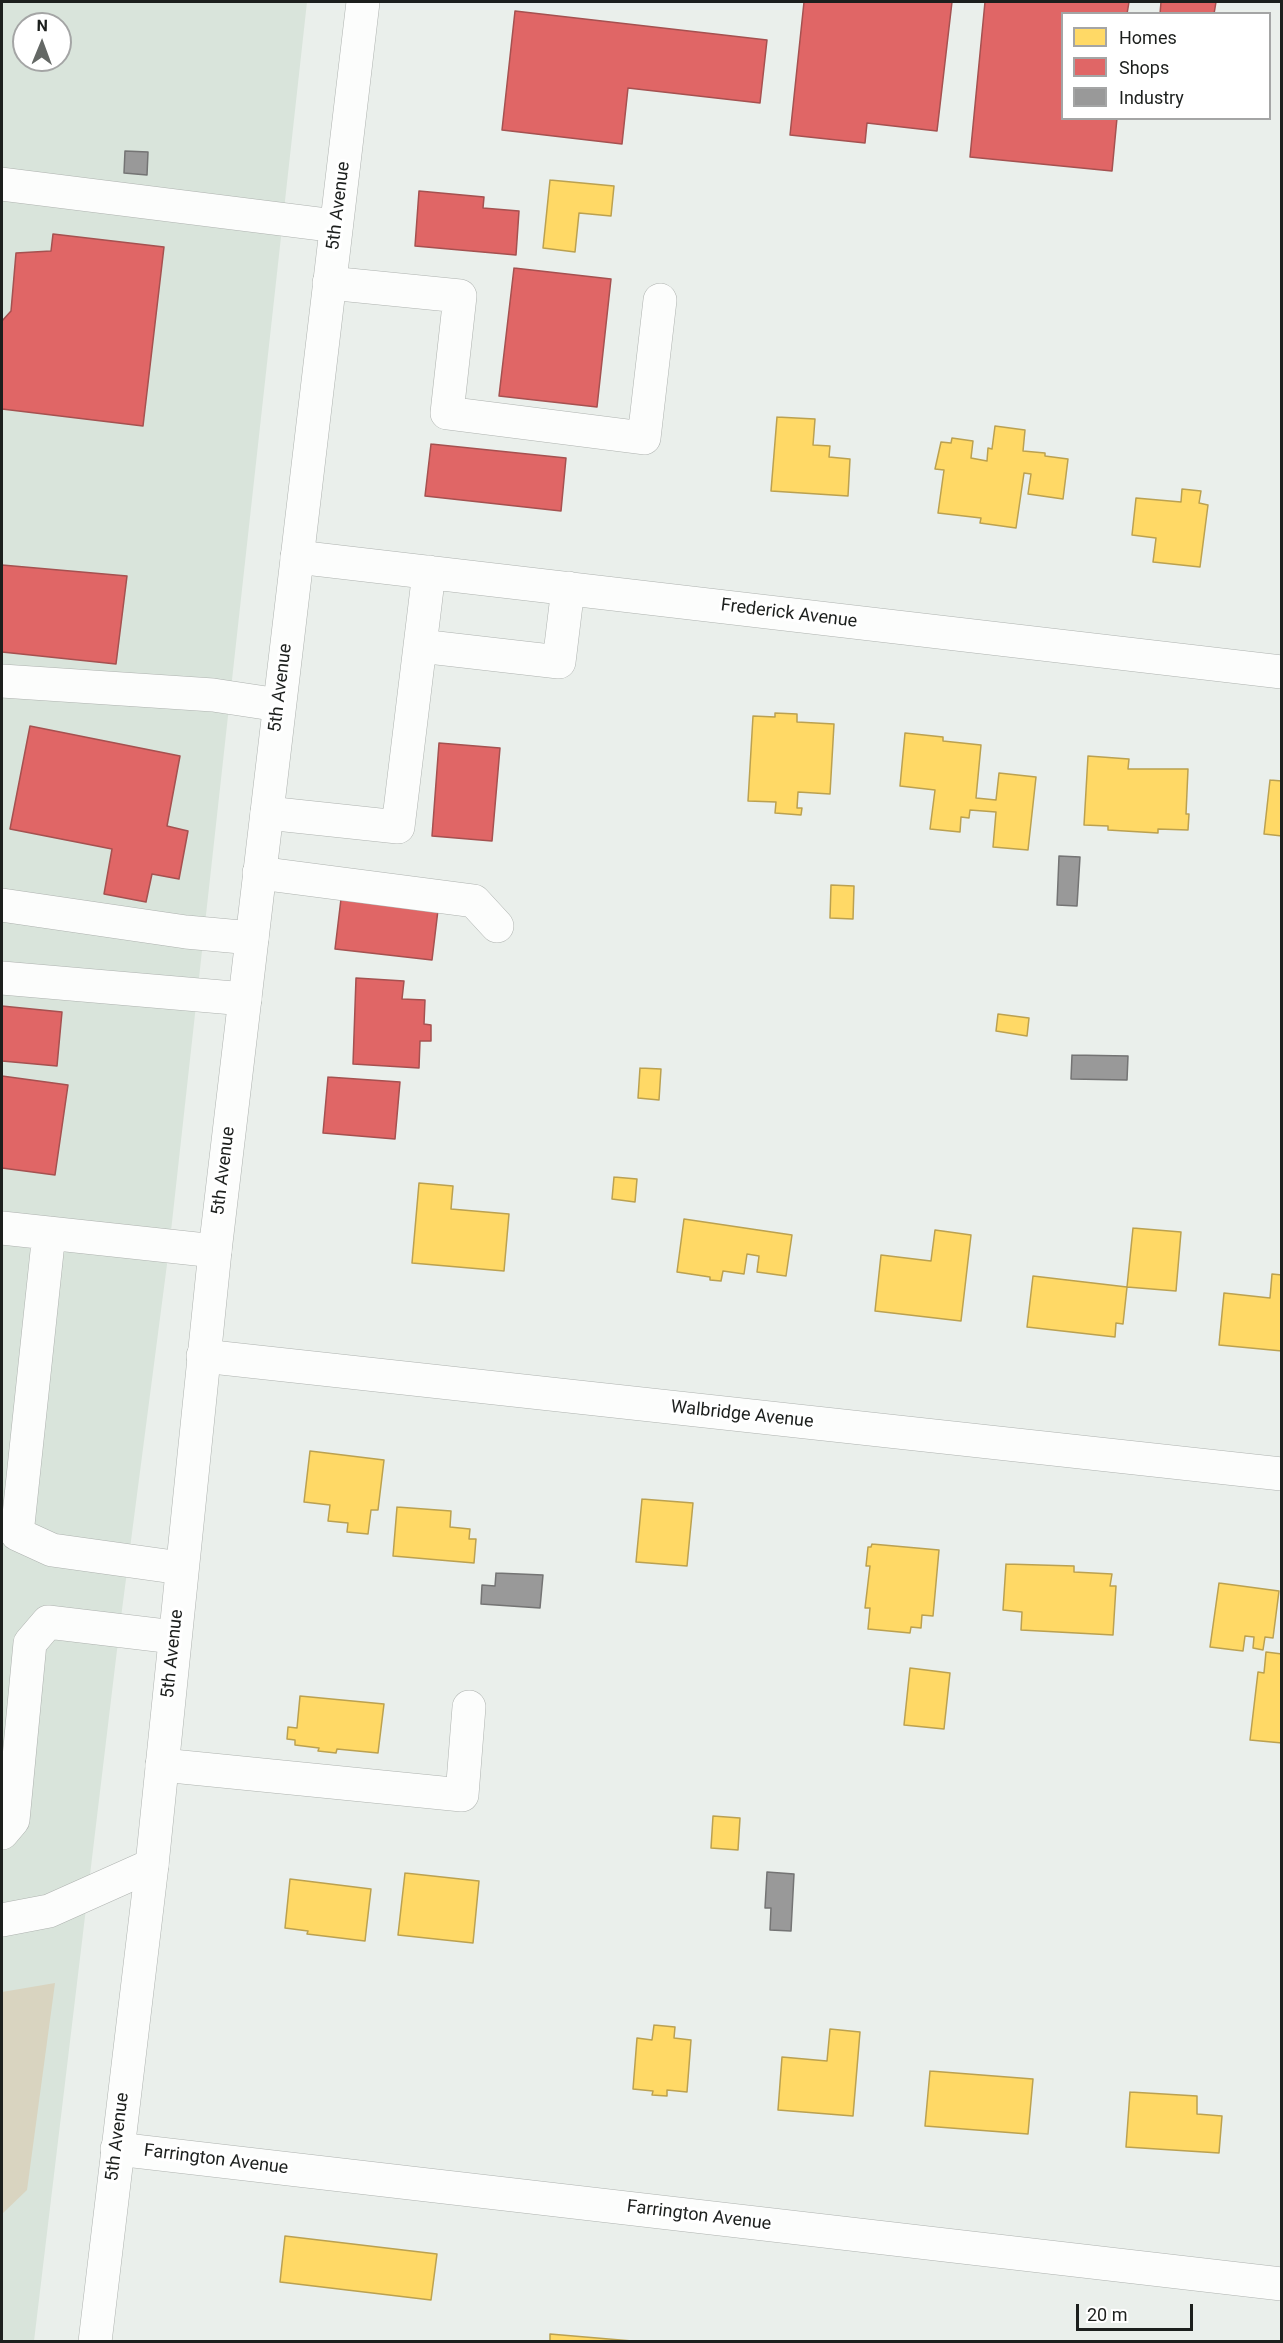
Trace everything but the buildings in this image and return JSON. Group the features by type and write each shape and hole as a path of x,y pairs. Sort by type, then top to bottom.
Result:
{"street":[{"name":"5th Avenue","path":"95,2342 152,1865 215,1251 363,2"},
{"path":"2,184 336,226"},
{"path":"329,283 460,296 447,413 644,438 660,300"},
{"name":"Frederick Avenue","path":"297,557 1281,672"},
{"path":"267,813 398,827 429,572"},
{"path":"420,646 559,662 568,588"},
{"path":"2,681 213,695 279,705"},
{"path":"259,873 474,901 497,926"},
{"path":"2,905 186,932 252,938"},
{"path":"2,978 245,999"},
{"path":"2,1228 215,1251"},
{"path":"49,1233 17,1534 52,1550 181,1569"},
{"name":"Walbridge Avenue","path":"203,1356 1281,1474"},
{"path":"2,1833 14,1820 30,1643 48,1622 174,1637"},
{"path":"162,1765 462,1795 469,1707"},
{"path":"2,1920 49,1911 152,1865"},
{"name":"Farrington Avenue","path":"117,2149 1281,2284"}],"shaded area":[{"path":"2,2 307,2 169,1249 120,1625 34,2341 2,2342"},
{"path":"55,1983 27,2190 2,2214 2,1992"}]}
